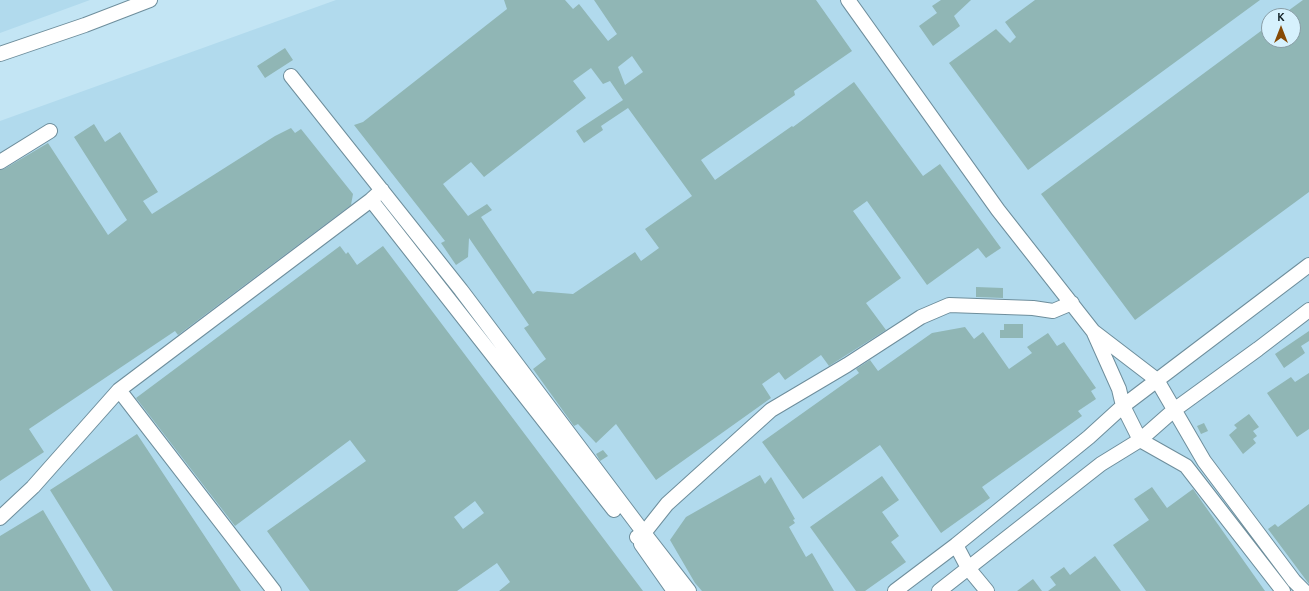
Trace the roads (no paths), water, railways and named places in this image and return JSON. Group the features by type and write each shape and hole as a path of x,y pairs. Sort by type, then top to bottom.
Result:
{"street":[{"path":"0,54 85,25 150,0"},
{"path":"848,0 998,210 1094,331 1157,380 1204,461 1294,581 1304,591"},
{"path":"291,76 461,290 640,535 674,591"},
{"path":"0,162 50,131"},
{"path":"0,518 33,487 118,390 372,200 382,190"},
{"path":"372,200 640,535 689,591"},
{"path":"895,591 956,545 1089,437 1122,406 1309,265"},
{"path":"640,535 667,504 771,410 847,365 921,317 949,305 1033,308 1053,311 1072,303"},
{"path":"939,591 1100,464 1140,440 1174,410 1309,310"},
{"path":"1094,331 1119,389 1122,406 1140,440 1186,466 1283,591"},
{"path":"118,390 274,591"},
{"path":"956,545 968,568 987,591"}]}
